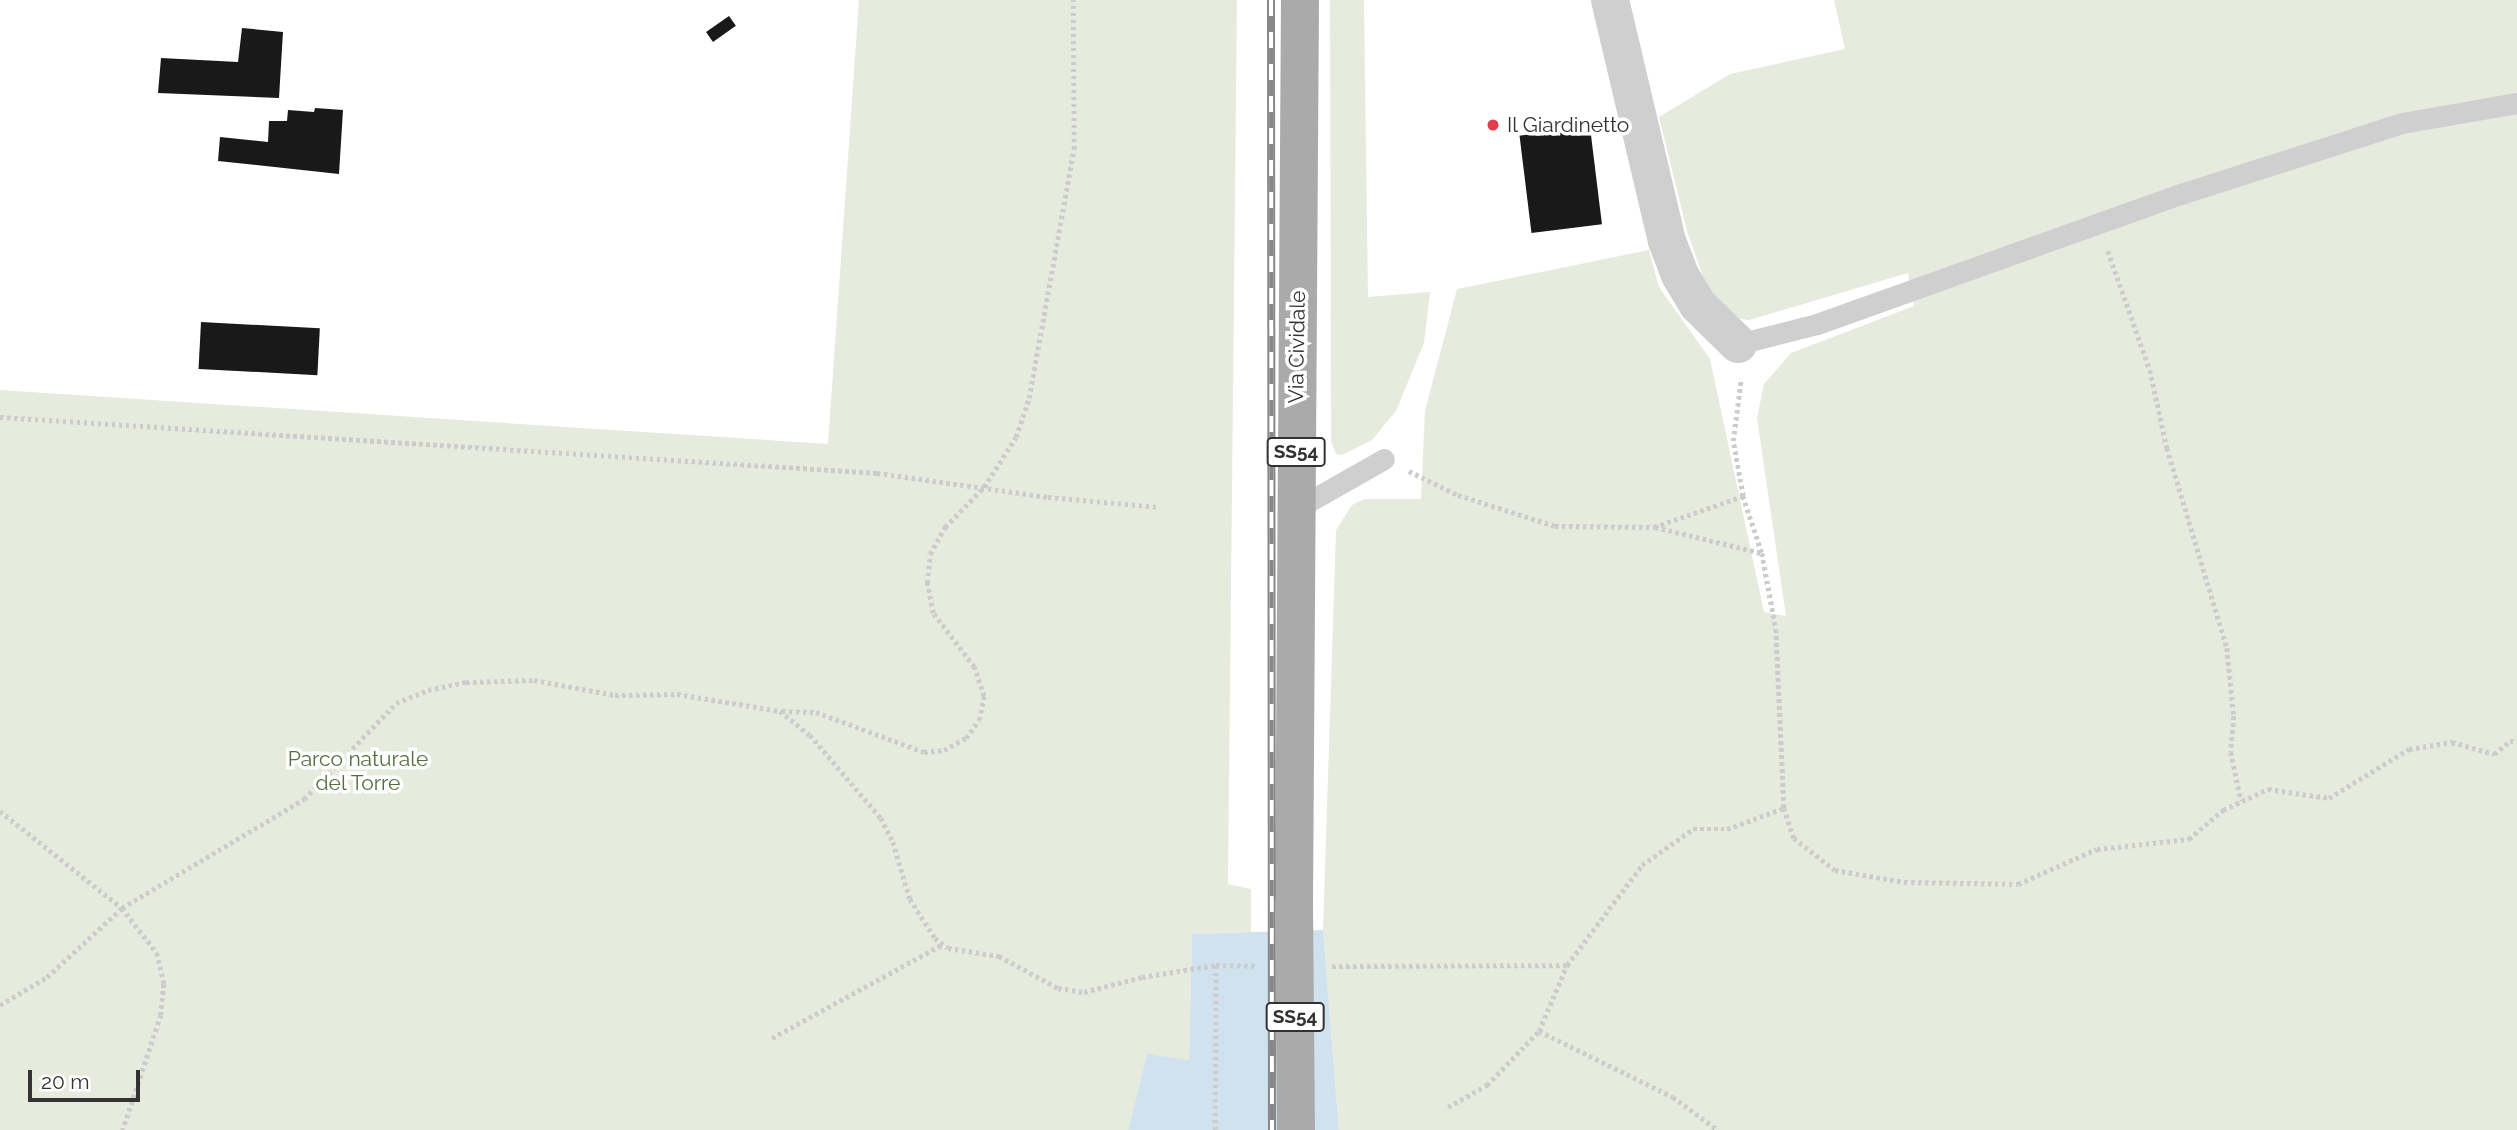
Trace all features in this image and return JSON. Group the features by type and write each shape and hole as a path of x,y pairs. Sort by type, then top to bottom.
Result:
{"main road":[{"name":"Via Cividale","path":"1296,1130 1294,904 1300,0"}],"street":[{"path":"1610,0 1667,241 1680,275 1698,305 1738,344"}],"lane":[{"path":"1738,344 1817,324 2096,224 2402,123 2517,103"},
{"path":"1296,509 1384,459"}],"path":[{"path":"0,1005 47,977 121,908 303,799 339,767 377,719 396,704 428,690 466,682 534,680 615,695 677,694 780,711 816,712 924,752 944,750 966,738 979,720 984,696 975,667 933,612 927,583 930,554 945,527 984,487 1016,436 1042,346 1074,149 1073,0"},
{"path":"2096,224 2124,285 2180,494 2213,591 2227,648 2234,716 2231,751 2241,801"},
{"path":"1738,344 1741,372 1733,441 1743,496 1762,553 1776,629 1784,808 1794,838 1835,870 1905,882 2018,884 2097,849 2189,839 2223,810 2268,789 2329,798 2409,749 2452,742 2494,754 2510,741 2517,742"},
{"path":"0,417 877,473 1159,507"},
{"path":"1384,459 1458,495 1555,526 1654,527 1762,553"},
{"path":"1654,527 1743,496"},
{"path":"780,711 810,735 881,818 893,842 910,899 941,945 967,954 999,956 1058,988 1084,992 1216,965 1270,966"},
{"path":"1448,1107 1488,1085 1538,1031 1566,965 1642,865 1693,829 1727,829 1784,808"},
{"path":"0,811 121,908 157,953 164,984 161,1015 123,1130"},
{"path":"772,1038 941,945"},
{"path":"1215,1130 1216,965"},
{"path":"1324,966 1566,965"},
{"path":"1538,1031 1661,1091 1718,1130"}],"green space":[{"name":"Parco naturale del Torre","path":"859,0 1237,0 1228,884 1251,889 1251,932 1192,934 1189,1061 1146,1058 1128,1130 0,1130 0,390 828,444"},
{"path":"1330,0 1364,0 1368,297 1430,292 1424,343 1396,411 1372,440 1342,455 1336,454 1331,441"},
{"path":"1834,0 2517,0 2517,1130 1339,1130 1323,930 1336,530 1352,505 1364,499 1421,499 1425,411 1457,289 1649,250 1659,287 1710,359 1764,612 1786,616 1757,418 1764,384 1791,353 1914,306 1908,273 1749,320 1734,318 1706,285 1687,231 1659,117 1730,74 1845,49"}],"water":[{"path":"1323,930 1339,1130 1128,1130 1147,1054 1189,1060 1192,934"}],"building":[{"path":"729,16 736,26 713,42 706,32"},
{"path":"242,28 283,32 279,98 158,93 161,58 238,62"},
{"path":"315,108 343,110 339,174 218,161 220,137 268,142 269,121 287,121 288,110 314,112"},
{"path":"1590,127 1602,224 1531,233 1520,136"},
{"path":"201,322 320,328 317,375 199,369"}],"railway":[{"path":"1271,0 1272,1130"}],"place":[{"name":"Il Giardinetto","path":"1493,125"}]}
